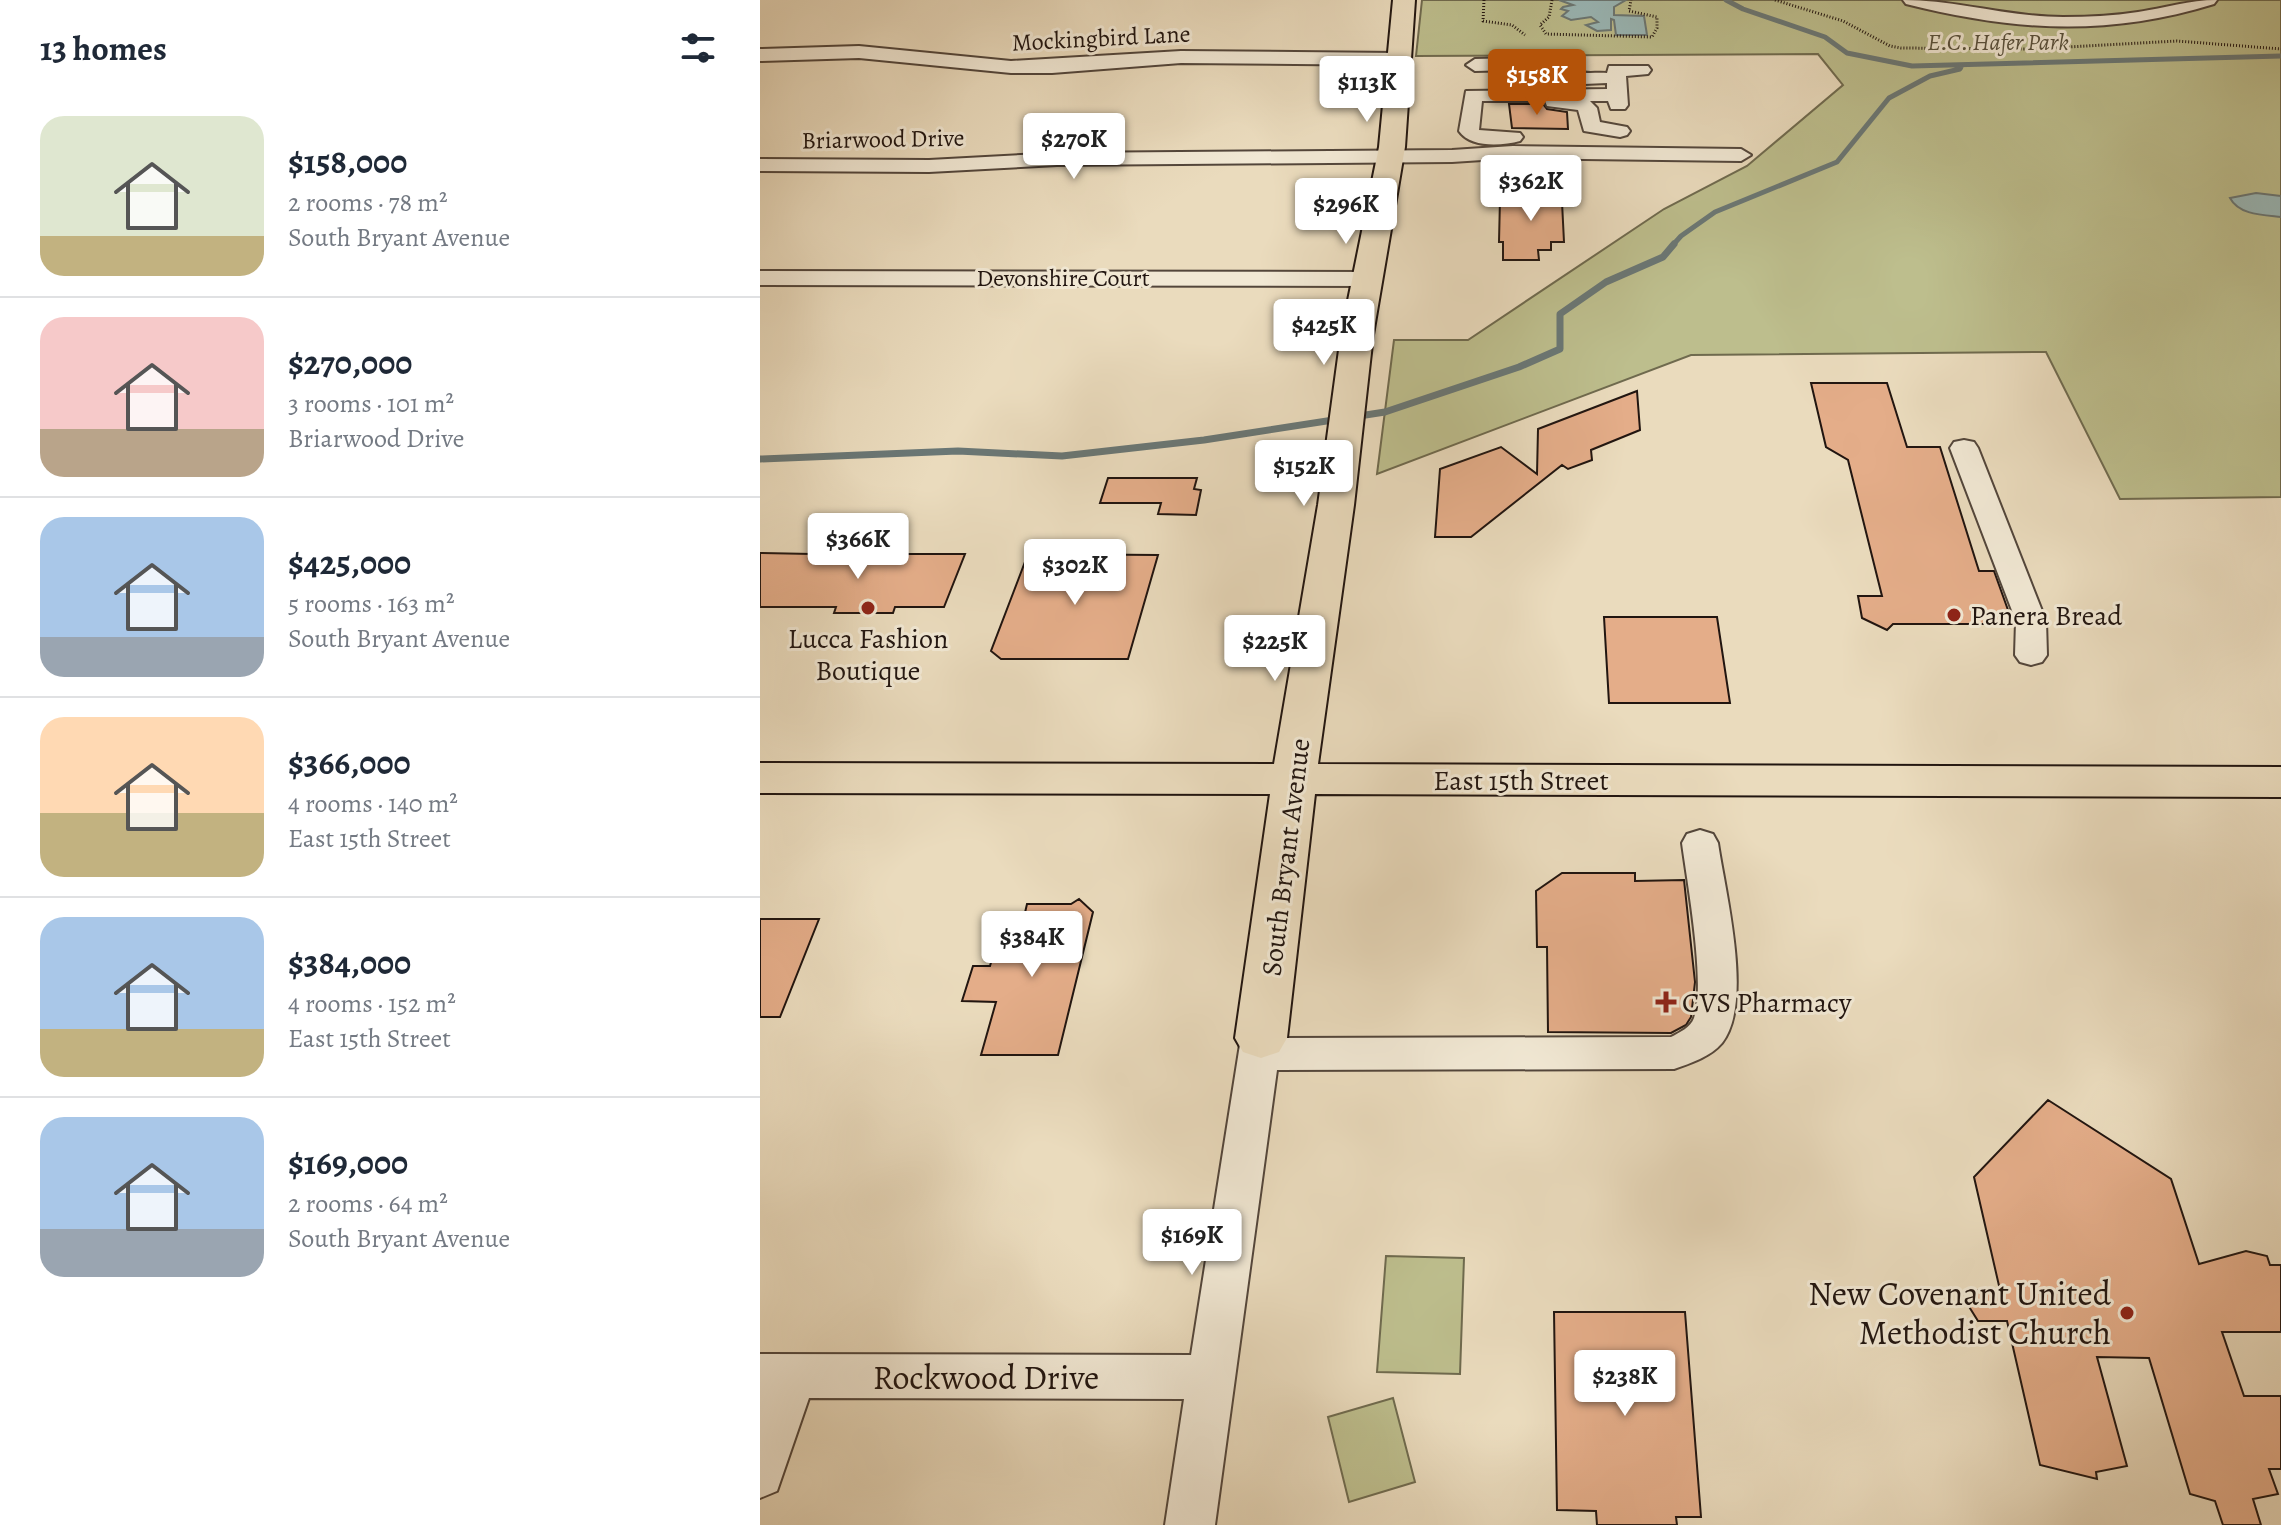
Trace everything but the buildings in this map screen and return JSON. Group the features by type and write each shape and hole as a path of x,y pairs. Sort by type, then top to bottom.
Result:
{"main road":[{"name":"South Bryant Avenue","path":"1260,1046 1294,780 1366,279 1390,156 1404,0"},
{"name":"East 15th Street","path":"760,778 2281,782"}],"street":[{"path":"1912,0 2005,18 2082,22 2158,14 2208,0"},
{"name":"Mockingbird Lane","path":"760,55 859,52 1011,67 1052,67 1181,57 1397,59"},
{"path":"1474,80 1550,63 1558,65 1565,75 1616,82"},
{"path":"1591,68 1616,82"},
{"path":"1474,80 1616,82 1641,70"},
{"path":"1474,80 1469,131 1475,137 1617,140 1741,155"},
{"path":"1474,80 1587,108 1588,124 1617,140"},
{"path":"1616,82 1617,140"},
{"name":"Briarwood Drive","path":"760,165 929,166 1057,159 1390,156 1617,140"},
{"name":"Devonshire Court","path":"760,278 1366,279"},
{"path":"1964,448 2031,621 2031,655"},
{"path":"1260,1046 1489,1053 1674,1053 1689,1046 1711,1028 1719,1001 1700,843"},
{"name":"South Bryant Avenue","path":"1190,1525 1260,1046"},
{"path":"760,1474 776,1376"},
{"name":"Rockwood Drive","path":"776,1376 1212,1377"}],"path":[{"path":"1484,0 1483,21 1512,25 1525,35"},
{"path":"1552,0 1549,17 1540,25 1546,34 1652,37 1657,28 1657,17 1629,11 1631,0"}],"green space":[{"name":"E.C. Hafer Park","path":"1422,0 2281,0 2281,497 2120,499 2046,352 1691,355 1377,474 1394,340 1468,340 1664,209 1747,166 1843,85 1818,54 1416,56"},
{"path":"1386,1256 1464,1258 1460,1374 1377,1372"},
{"path":"1393,1398 1415,1482 1349,1502 1328,1417"}],"water":[{"path":"1559,0 1626,0 1614,7 1614,15 1644,16 1647,35 1616,35 1614,20 1611,19 1611,30 1597,31 1586,25 1598,22 1591,17 1571,20 1562,16 1568,11 1561,9 1563,7 1573,5"},
{"path":"2256,193 2281,196 2281,217 2245,211 2230,198"}],"waterway":[{"path":"1726,0 1743,9 1825,37 1847,53 1912,66 2281,56"},
{"path":"1672,246 1715,212 1837,162 1889,98 1930,76 1960,69 1962,65"},
{"path":"760,459 958,451 1062,456 1204,440 1385,412 1519,367 1560,349 1560,314 1606,282 1663,257 1674,244"}],"place":[{"name":"Lucca Fashion Boutique","path":"868,608"},
{"name":"Panera Bread","path":"1954,615"},
{"name":"CVS Pharmacy","path":"1666,1002"},
{"name":"New Covenant United Methodist Church","path":"2127,1313"}]}
